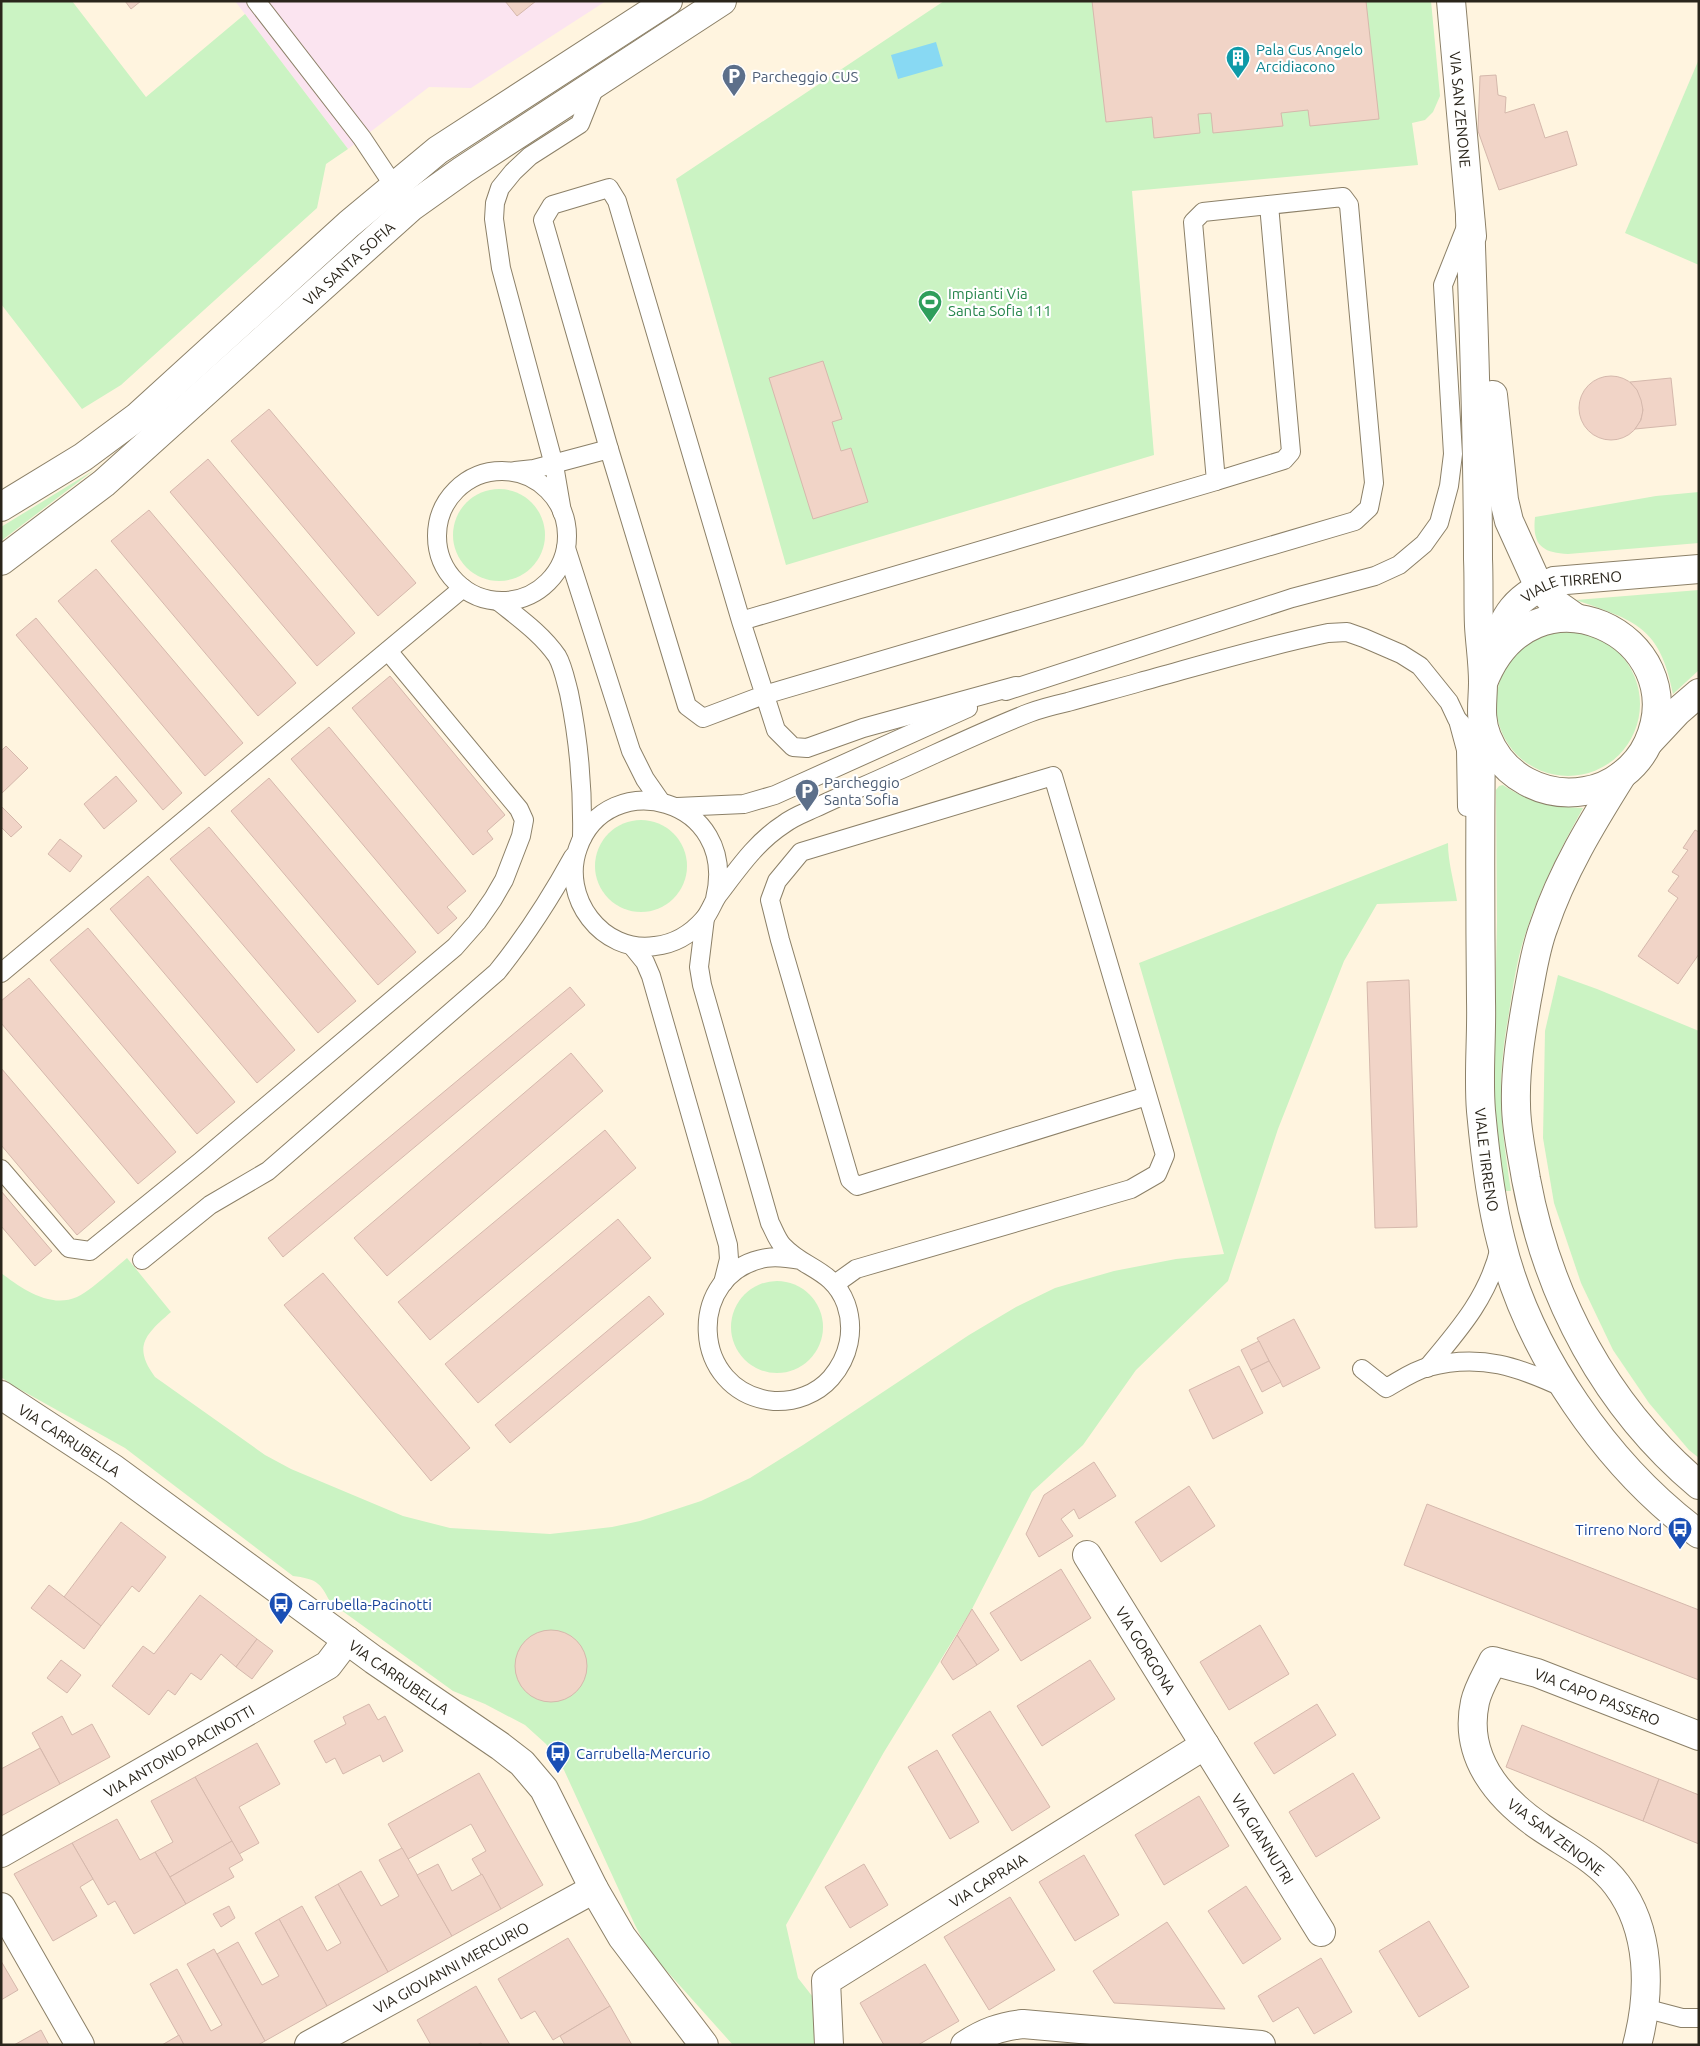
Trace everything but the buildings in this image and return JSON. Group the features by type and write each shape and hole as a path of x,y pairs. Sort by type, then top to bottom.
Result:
{"street":[{"name":"VIA SANTA SOFIA","path":"1,507 83,457 137,417 348,224 438,150 668,1"},
{"name":"VIA SANTA SOFIA","path":"1,561 104,483 411,207 463,170 722,1"},
{"name":"VIA SAN ZENONE","path":"1451,1 1470,217"},
{"path":"1470,217 1504,500 1509,521 1539,587 1552,601 1576,618"},
{"path":"1470,217 1478,418 1479,626 1486,674"},
{"name":"VIALE TIRRENO","path":"1486,674 1498,631 1507,615 1519,602 1539,587 1554,582 1699,569"},
{"path":"1647,745 1653,729 1656,712 1652,678 1645,662 1635,648 1609,628 1593,621 1576,618 1546,620 1519,632 1497,653 1486,674 1481,700 1469,718 1486,735 1494,752 1505,766 1519,778 1536,787 1553,792 1571,793 1589,791 1607,784 1622,775 1678,710 1699,693"},
{"name":"VIALE TIRRENO","path":"1469,718 1481,746 1479,877 1482,1027 1481,1108 1487,1167 1498,1231 1517,1289 1539,1340 1566,1390 1601,1439 1621,1462 1652,1495 1699,1534"},
{"path":"1622,775 1570,864 1543,927 1534,964 1517,1067 1516,1106 1520,1145 1532,1210 1550,1269 1570,1319 1613,1394 1636,1423 1664,1453 1699,1486"},
{"path":"1498,1231 1532,1210"},
{"name":"VIA CARRUBELLA","path":"1,1395 122,1474 347,1640 522,1763 544,1789 594,1889 622,1937 704,2045"},
{"name":"VIA GORGONA","path":"1087,1555 1204,1745"},
{"name":"VIA ANTONIO PACINOTTI","path":"1,1853 328,1666 347,1640"},
{"name":"VIA SAN ZENONE","path":"1493,1661 1475,1701 1472,1728 1477,1751 1487,1774 1498,1792 1518,1811 1600,1867 1616,1884 1627,1901 1644,1945 1646,1972 1644,2008 1637,2045"},
{"name":"VIA CAPO PASSERO","path":"1493,1661 1537,1673 1699,1736"},
{"name":"VIA GIANNUTRI","path":"1204,1745 1321,1932"},
{"name":"VIA CAPRAIA","path":"829,2045 826,1981 1204,1745"},
{"name":"VIA GIOVANNI MERCURIO","path":"309,2045 594,1889"},
{"path":"1,1906 80,2045"},
{"path":"964,2045 982,2033 1002,2027 1023,2024 1261,2045"}],"lane":[{"path":"256,1 362,138 394,186"},
{"path":"597,82 580,124 530,156 500,188 495,203 494,219 501,268 554,465 567,530 566,548 560,566 550,581 534,593 517,600 498,601 480,597 463,588 453,578 440,554 438,540 442,513 448,500 457,489 472,479 490,472 534,469 554,465 609,449"},
{"path":"1216,481 1193,222 1203,212 1343,197 1349,205 1374,483 1369,508 1355,521 764,695 703,718 687,706 609,449 543,220 552,205 609,188 617,201 741,621 764,695 776,730 793,747 807,748 863,728 1016,686 1292,598 1376,576 1399,565 1424,544 1439,523 1446,503 1453,454 1443,285 1470,217"},
{"path":"741,621 1284,460 1292,452 1269,205"},
{"path":"509,472 527,476 543,486 554,498 562,512"},
{"path":"566,548 631,751 645,779 669,804 692,816 705,830 714,846 719,863 719,881 715,899"},
{"path":"1,973 463,588"},
{"path":"498,601 545,641 558,658 574,716 583,792 580,844 573,870 575,891 583,910 595,926 612,939 632,946 652,947 673,942 690,932 705,918 715,899 764,838 786,822 831,800 1031,712 1328,633 1347,632 1401,654 1420,666 1449,702 1469,718 1466,750 1468,837 1479,877"},
{"path":"1,1169 69,1248 90,1251 200,1162 432,967 455,947 477,922 504,880 522,836 524,820 519,809 388,651"},
{"path":"142,1260 210,1205 268,1171 497,972 515,950 553,892 593,823 608,811 624,804 643,801 669,804 744,804 775,795 1016,686"},
{"path":"1481,746 1505,766"},
{"path":"835,1284 856,1269 1131,1189 1157,1174 1165,1155 1053,776 801,852 777,881 770,900 850,1180 858,1186 1147,1096"},
{"path":"705,918 698,967 770,1223 782,1245 800,1260 819,1270 835,1284 846,1303 851,1325 849,1348 840,1368 825,1385 806,1396 784,1401 761,1399 741,1391 724,1376 712,1357 706,1335 708,1316 713,1299 723,1284 742,1267 766,1258 783,1257 800,1260"},
{"path":"632,946 644,962 651,976 728,1245 728,1259 723,1284"},
{"path":"1426,1368 1463,1326 1482,1294 1495,1268 1498,1231"},
{"path":"1362,1368 1386,1388 1426,1368 1468,1362 1494,1363 1517,1368 1566,1390"},
{"path":"1644,2008 1682,2018 1699,2018"}],"shaded area":[{"path":"235,1 606,1 471,88 429,87 348,149"}],"green space":[{"path":"1,1 72,1 146,97 245,14 348,149 326,164 317,208 121,385 82,409 1,304"},
{"name":"Impianti Via Santa Sofia 111","path":"944,1 1431,1 1440,96 1433,112 1425,120 1412,123 1418,165 1132,191 1154,455 786,565 676,179"},
{"path":"1699,59 1699,265 1625,233"},
{"path":"94,470 1,541 1,527"},
{"path":"499,489 517,492 532,502 542,517 545,535 542,553 532,568 517,578 499,581 481,578 466,568 456,553 453,535 456,517 466,502 481,492"},
{"path":"1699,492 1699,543 1568,554 1551,552 1545,549 1537,541 1535,534 1535,517 1656,496"},
{"path":"1699,590 1699,670 1673,694 1668,672 1661,654 1652,640 1642,630 1630,621 1615,614 1576,600"},
{"path":"1568,632 1595,638 1608,644 1619,653 1628,664 1634,677 1640,704 1634,731 1628,744 1619,755 1608,764 1595,770 1568,776 1541,770 1528,764 1517,755 1508,744 1502,731 1496,704 1502,677 1508,664 1517,653 1528,644 1541,638"},
{"path":"1503,785 1522,796 1541,802 1583,808 1544,884 1523,942 1516,972 1504,1043 1501,1083 1503,1129 1511,1191 1505,1191 1493,1109 1497,921 1496,790 1499,786"},
{"path":"641,820 659,823 674,833 684,848 687,866 684,884 674,899 659,909 641,912 623,909 608,899 598,884 595,866 598,848 608,833 623,823"},
{"path":"1448,843 1457,901 1377,904 1344,961 1278,1129 1228,1281 1136,1370 1083,1445 1032,1492 972,1609 884,1752 786,1925 798,1978 816,2001 821,2045 733,2045 648,1950 564,1770 546,1744 525,1725 485,1704 453,1691 330,1602 320,1585 316,1582 307,1578 293,1576 125,1448 1,1377 1,1273 36,1295 46,1299 67,1300 77,1297 88,1290 127,1258 171,1312 149,1334 143,1349 144,1357 155,1377 265,1455 291,1469 403,1516 450,1528 550,1534 612,1527 640,1521 701,1501 750,1478 969,1335 1016,1307 1055,1288 1114,1271 1176,1259 1224,1254 1139,963"},
{"path":"1558,975 1699,1031 1699,1458 1689,1450 1649,1403 1613,1350 1581,1283 1554,1203 1543,1138 1545,1031"},
{"path":"777,1281 795,1284 810,1294 820,1309 823,1327 820,1345 810,1360 795,1370 777,1373 759,1370 744,1360 734,1345 731,1327 734,1309 744,1294 759,1284"}],"water":[{"path":"936,42 943,66 898,79 891,55"}],"place":[{"name":"Pala Cus Angelo Arcidiacono","path":"1238,79"},
{"name":"Parcheggio CUS","path":"734,97"},
{"name":"Impianti Via Santa Sofia 111","path":"930,323"},
{"name":"Parcheggio Santa Sofia","path":"807,812"},
{"name":"Tirreno Nord","path":"1680,1550"},
{"name":"Carrubella-Pacinotti","path":"281,1625"},
{"name":"Carrubella-Mercurio","path":"558,1774"}]}
